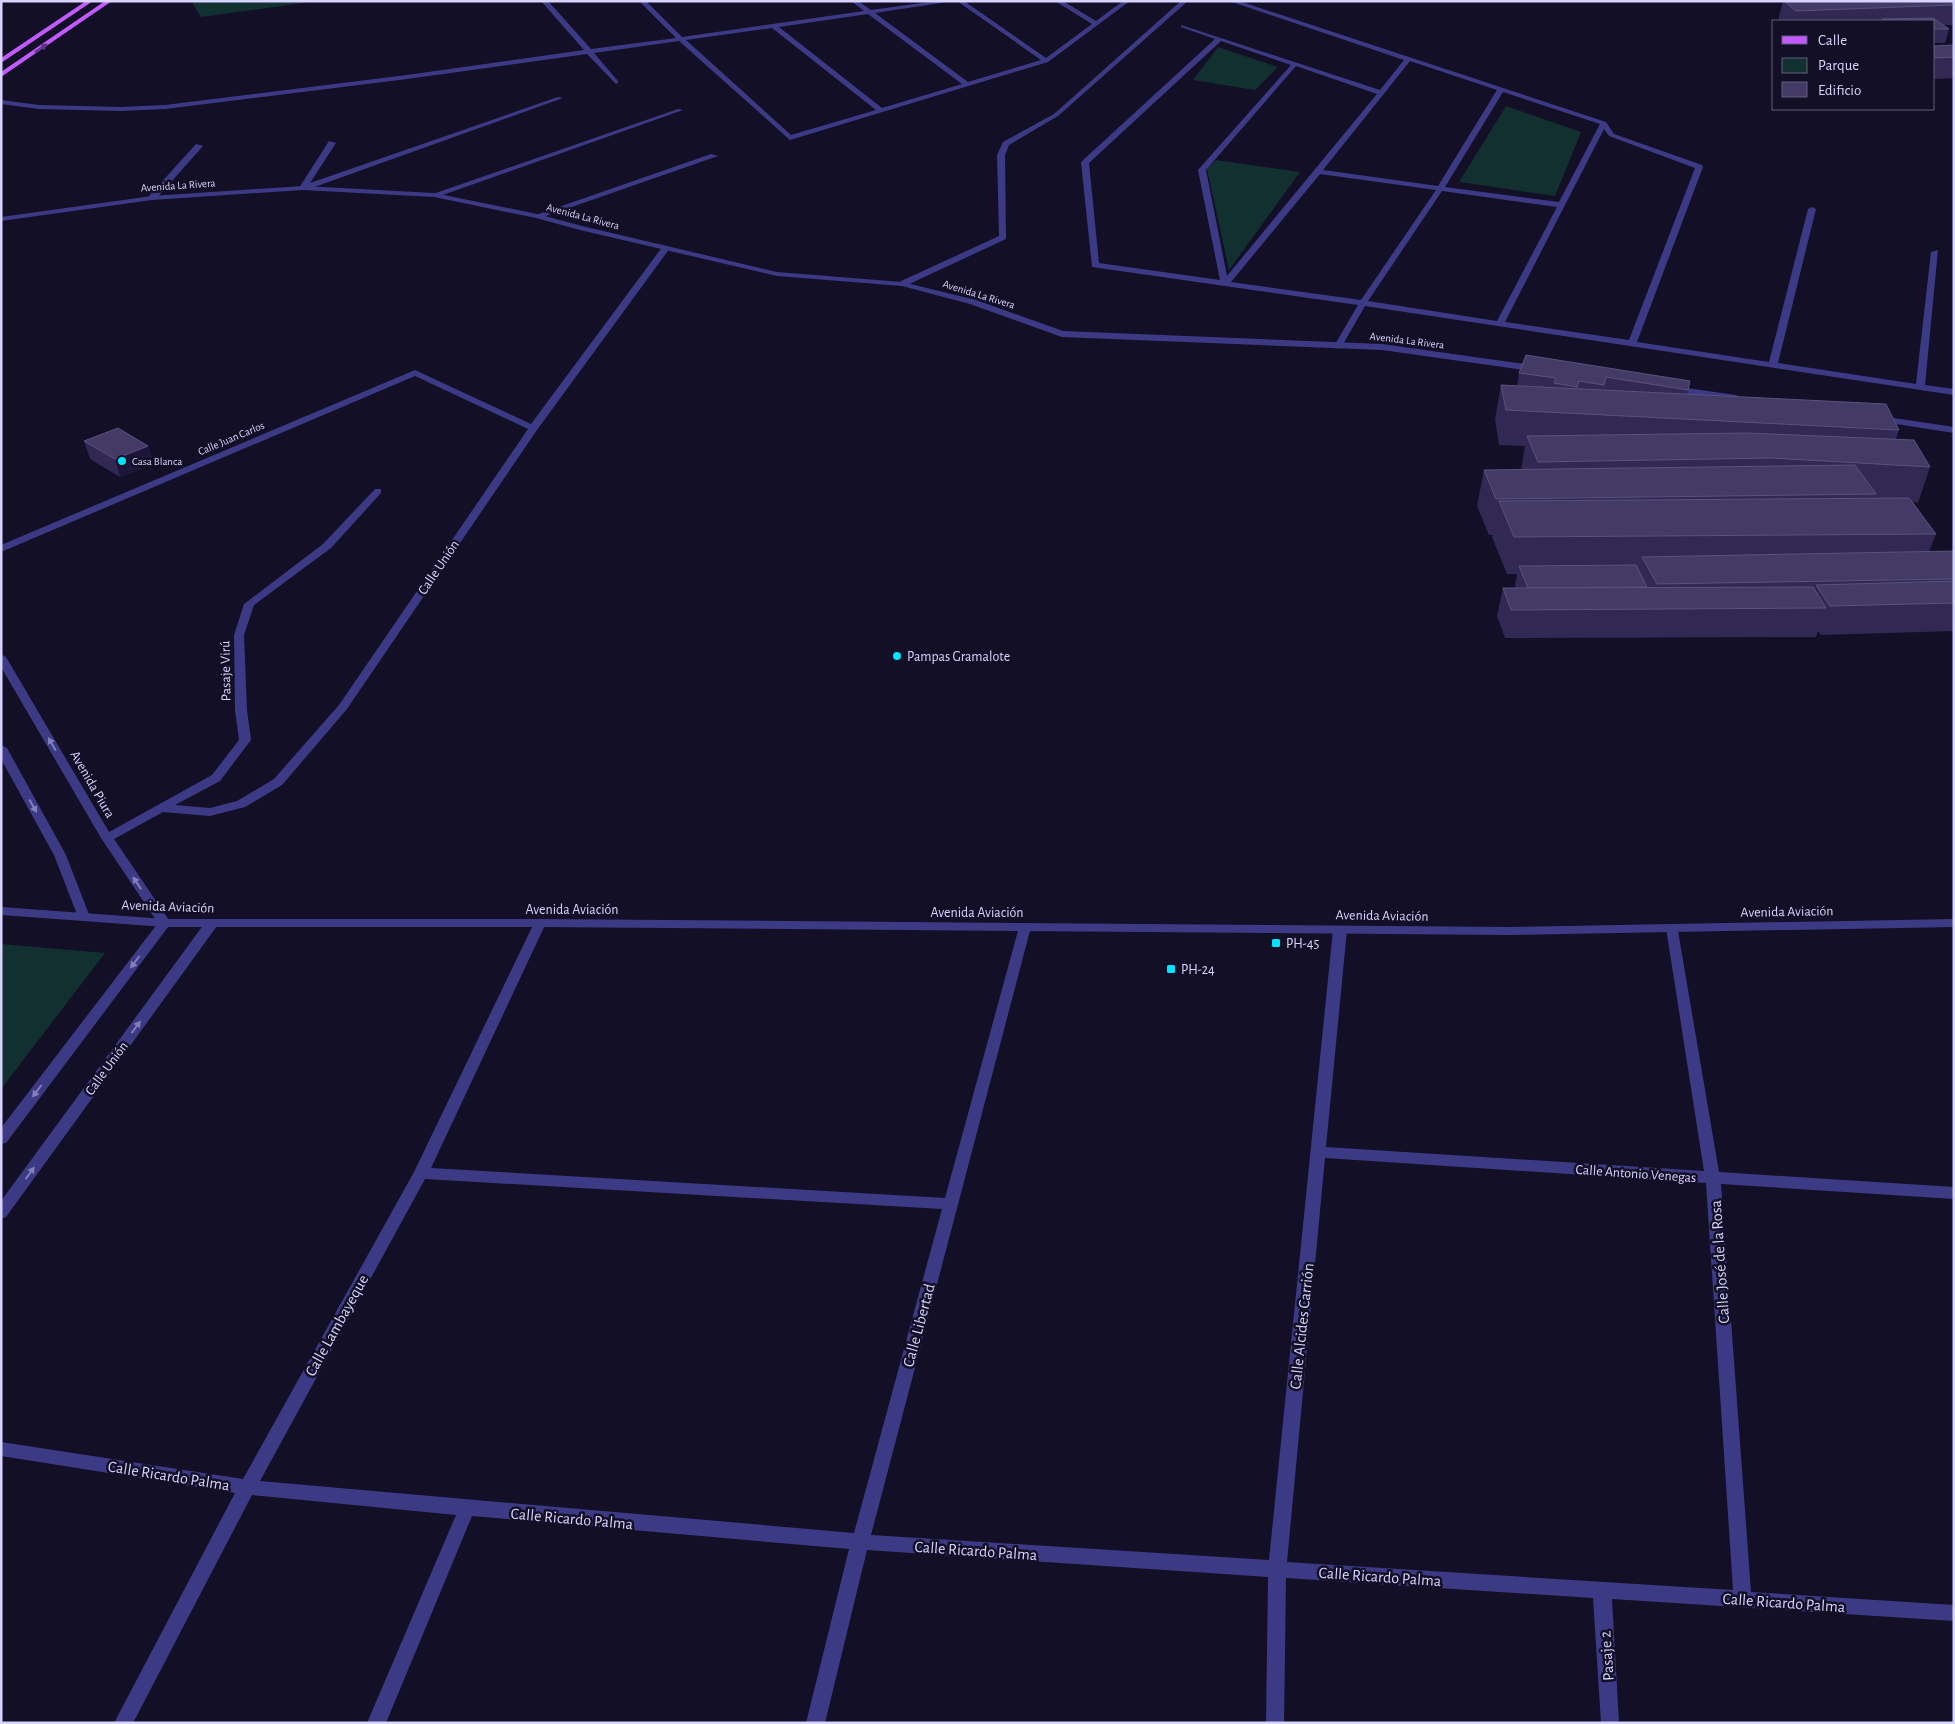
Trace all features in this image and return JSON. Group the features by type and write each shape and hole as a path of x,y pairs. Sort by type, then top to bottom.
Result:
{"main road":[{"path":"1,61 90,1"},
{"path":"1,75 109,1"}],"street":[{"path":"544,1 616,82"},
{"path":"642,1 790,138 1046,61 1127,1"},
{"path":"854,1 967,85"},
{"path":"1,102 39,107 121,109 165,107 590,52 950,1"},
{"path":"960,1 1046,61"},
{"path":"1058,1 1096,24"},
{"path":"902,284 1003,237 1001,155 1006,144 1056,115 1185,1"},
{"path":"1232,1 1604,123 1611,135 1700,167 1632,344"},
{"path":"774,26 881,111"},
{"path":"1183,26 1380,93"},
{"path":"1219,39 1085,162 1095,265 1363,303 1954,392"},
{"path":"1225,284 1408,60"},
{"path":"1225,284 1202,170 1294,65"},
{"path":"1338,346 1363,303 1440,189 1501,90"},
{"path":"303,188 560,98"},
{"path":"434,195 680,110"},
{"path":"1500,324 1604,123"},
{"path":"303,188 332,144"},
{"path":"152,198 199,146"},
{"path":"537,216 714,156"},
{"path":"1318,172 1562,205"},
{"name":"Avenida La Rivera","path":"1,218 152,198 303,188 434,195 537,216 580,228 777,274 902,284 973,302 1062,334 1382,347 1550,371"},
{"path":"1773,365 1812,209"},
{"name":"Calle Unión","path":"161,808 210,812 241,804 278,782 342,707 533,428 666,248"},
{"path":"1920,387 1935,252"},
{"name":"Calle Juan Carlos","path":"1,549 415,373 533,428"},
{"path":"1658,387 1747,400"},
{"path":"1875,418 1954,430"},
{"name":"Pasaje Virú","path":"107,838 216,778 245,740 241,710 239,635 249,604 326,546 378,491"},
{"name":"Avenida Piura","path":"1,657 107,838 165,923"},
{"path":"1,748 60,855 84,917"},
{"name":"Avenida Aviación","path":"1,911 165,923 540,923 1508,931 1954,923"},
{"name":"Calle Unión","path":"1,1212 212,922"},
{"path":"1,1139 165,923"},
{"name":"Calle Lambayeque","path":"123,1723 246,1487 421,1172 540,923"},
{"name":"Calle Libertad","path":"815,1723 860,1542 1024,927"},
{"name":"Calle José de la Rosa","path":"1672,928 1713,1178 1743,1599"},
{"name":"Calle Alcides Carrión","path":"1275,1723 1277,1569 1340,930"},
{"name":"Calle Antonio Venegas","path":"1318,1152 1954,1193"},
{"path":"421,1172 950,1204"},
{"name":"Calle Ricardo Palma","path":"1,1450 246,1487 860,1542 1954,1613"},
{"path":"376,1723 467,1508"},
{"name":"Pasaje 2","path":"1602,1590 1610,1723"}],"green space":[{"path":"191,1 318,1 201,17"},
{"path":"1218,47 1278,67 1255,90 1193,80"},
{"path":"1506,106 1581,132 1555,196 1459,182"},
{"path":"1216,160 1300,172 1229,270 1207,169"},
{"path":"1,944 105,953 1,1089"}],"building":[{"path":"1784,1 1953,1 1954,5 1796,11"},
{"path":"1933,18 1949,29 1935,29 1935,20 1882,19"},
{"path":"1954,45 1954,57 1935,58 1935,46"},
{"path":"1526,355 1690,381 1688,390 1606,377 1604,385 1579,381 1577,387 1554,383 1556,378 1519,373"},
{"path":"1501,385 1886,404 1899,430 1506,410"},
{"path":"118,428 148,446 115,459 84,441"},
{"path":"1747,433 1914,440 1930,467 1771,458 1538,462 1527,436"},
{"path":"1855,465 1876,494 1496,499 1484,470"},
{"path":"1909,498 1936,534 1514,537 1499,501"},
{"path":"1954,551 1954,579 1657,584 1642,557"},
{"path":"1636,565 1647,587 1528,588 1519,566"},
{"path":"1954,581 1954,603 1830,606 1816,585"},
{"path":"1813,587 1826,608 1511,610 1503,588"}],"place":[{"name":"Casa Blanca","path":"122,461"},
{"name":"Pampas Gramalote","path":"897,656"},
{"name":"PH-45","path":"1276,943"},
{"name":"PH-24","path":"1171,969"}]}
